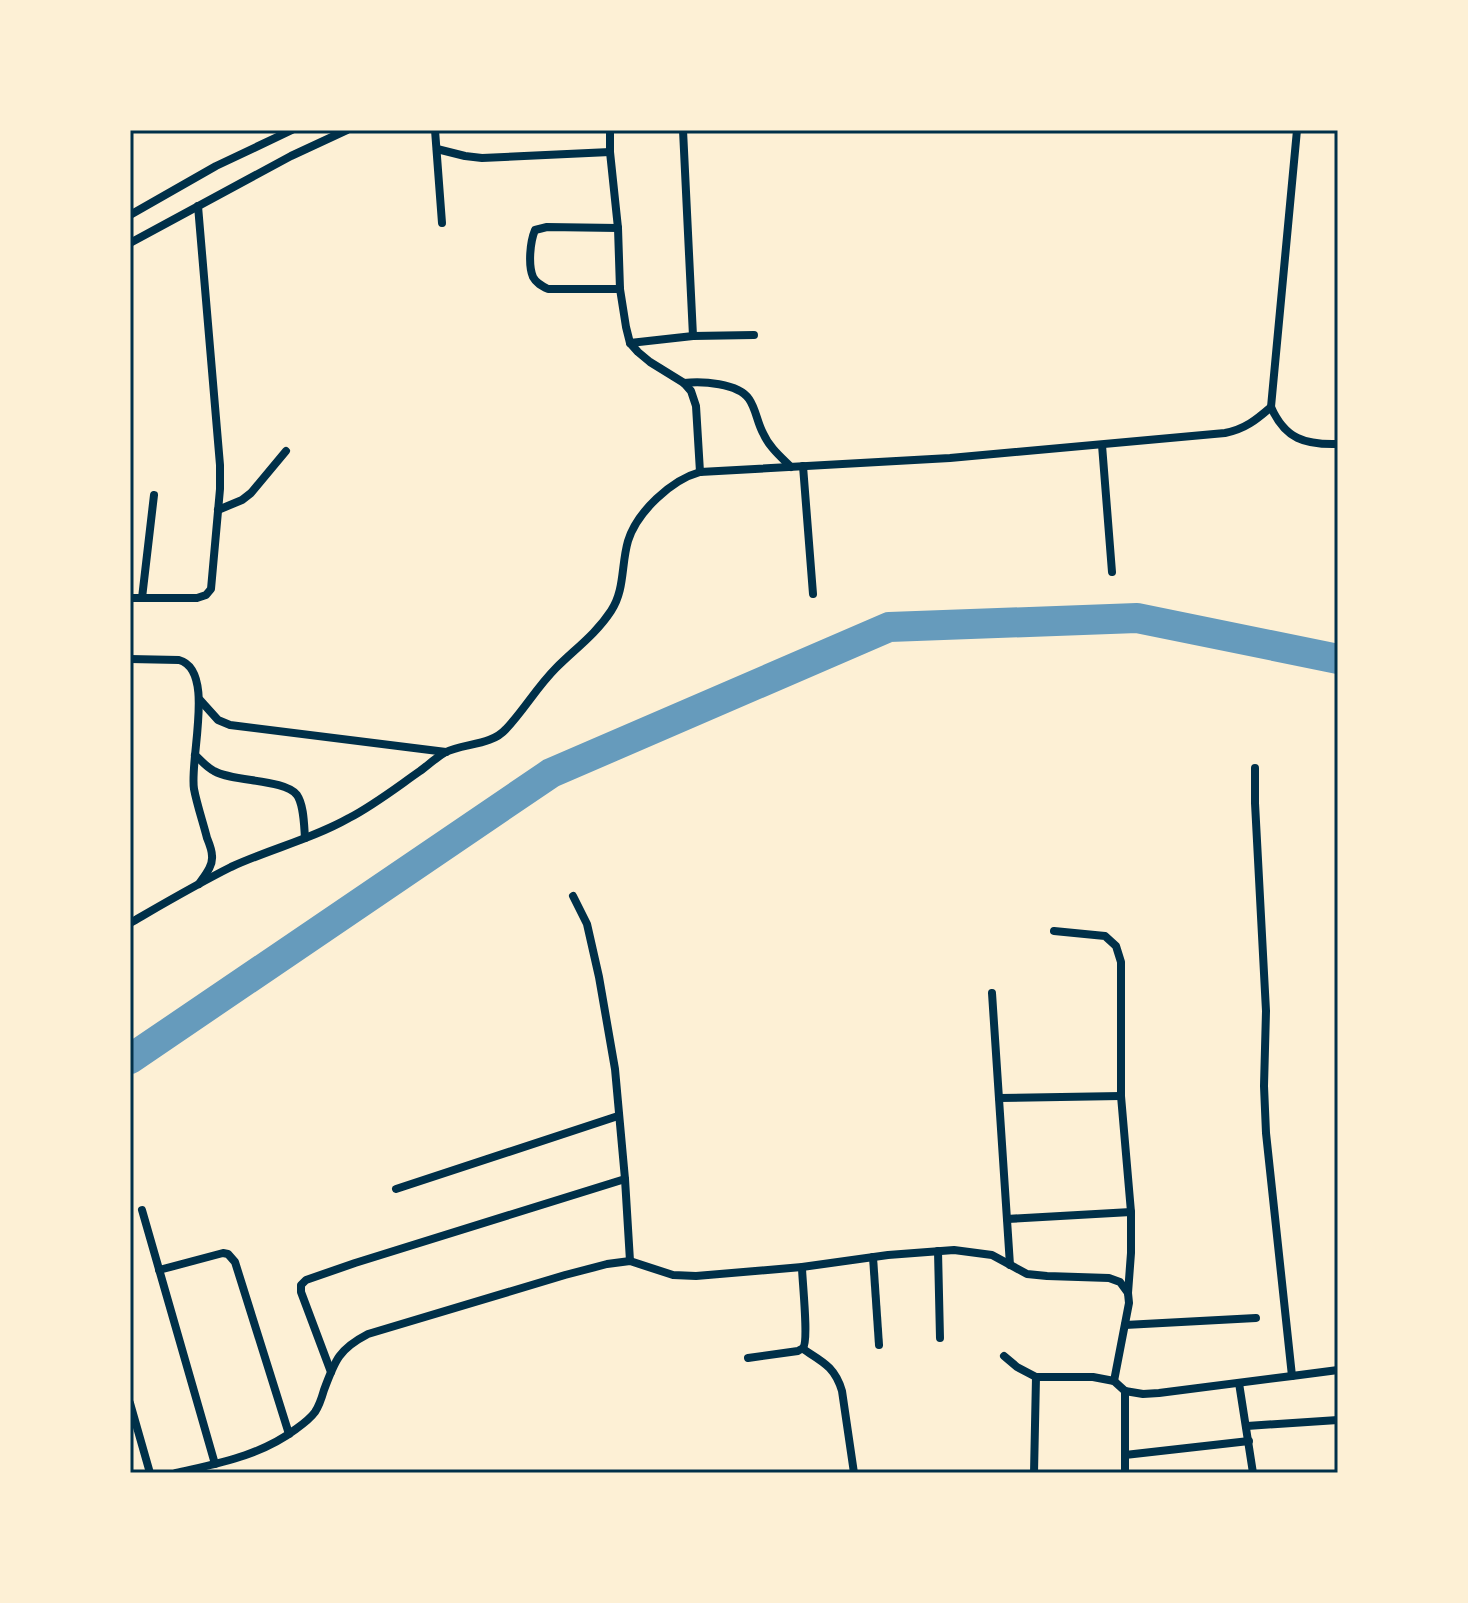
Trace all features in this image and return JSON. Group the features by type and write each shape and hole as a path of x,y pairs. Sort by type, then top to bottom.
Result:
{"street":[{"path":"130,215 216,166 292,130"},
{"path":"130,243 291,156 347,130"},
{"path":"435,130 442,223"},
{"path":"610,130 620,289 630,343 650,362 684,383 691,391 696,406 700,472"},
{"path":"683,130 693,336"},
{"path":"1297,130 1271,407 1285,431 1303,441 1320,445 1338,444"},
{"path":"437,149 482,158 610,152"},
{"path":"130,598 197,598 211,589 220,465 198,206"},
{"path":"618,228 547,227 535,230 530,242 532,275 538,284 548,289 620,289"},
{"path":"630,343 693,336 754,335"},
{"path":"684,383 737,388 750,401 763,434 791,467"},
{"path":"130,923 232,867 326,830 375,803 446,752 503,733 556,668 594,634 613,609 623,583 628,540 633,529 672,484 686,476 700,472 950,458 1240,430 1271,407"},
{"path":"1102,445 1112,572"},
{"path":"218,510 251,493 286,451"},
{"path":"803,466 813,594"},
{"path":"142,598 154,495"},
{"path":"130,659 186,662 192,667 197,681 199,699 193,785 212,854 210,867 199,884"},
{"path":"199,699 218,720 230,725 446,752"},
{"path":"195,755 223,775 285,787 295,792 300,801 305,838"},
{"path":"1255,768 1266,1011 1266,1133 1292,1376"},
{"path":"573,896 587,924 615,1069 630,1261"},
{"path":"1054,931 1105,936 1116,946 1121,962 1121,1096 1131,1212 1131,1253 1129,1303 1114,1381"},
{"path":"992,993 1010,1265"},
{"path":"999,1098 1121,1096"},
{"path":"396,1189 618,1116"},
{"path":"331,1372 301,1292 301,1285 306,1280 625,1179"},
{"path":"142,1210 215,1464"},
{"path":"1007,1219 1131,1212"},
{"path":"176,1473 243,1457 289,1434 315,1412 331,1372 344,1348 351,1342 368,1334 607,1264 630,1261 662,1272 685,1275 802,1267 938,1251 972,1251 992,1255 1027,1274 1109,1278 1120,1282 1128,1293"},
{"path":"938,1251 940,1338"},
{"path":"159,1270 223,1253 231,1256 255,1320 289,1434"},
{"path":"873,1257 879,1345"},
{"path":"802,1267 806,1333 803,1349"},
{"path":"1125,1325 1256,1318"},
{"path":"748,1358 803,1349 827,1365 838,1379 842,1391 854,1473"},
{"path":"1004,1356 1036,1377 1093,1377 1114,1381 1125,1391 1143,1394 1338,1370"},
{"path":"1034,1473 1036,1377"},
{"path":"1239,1383 1253,1473"},
{"path":"1125,1391 1125,1473"},
{"path":"130,1403 150,1473"},
{"path":"1247,1426 1338,1420"},
{"path":"1125,1455 1249,1441"}],"waterway":[{"path":"130,1059 551,773 889,627 1137,618 1338,659"}]}
